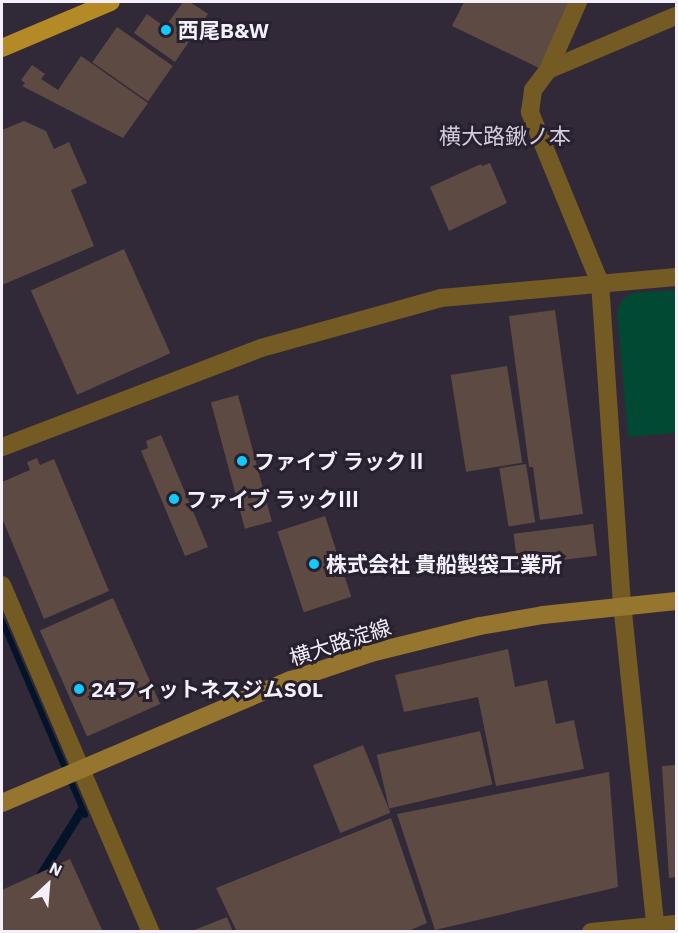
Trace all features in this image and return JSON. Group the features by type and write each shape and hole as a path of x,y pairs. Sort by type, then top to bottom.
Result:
{"main road":[{"path":"2,48 111,2"}],"street":[{"path":"578,2 548,70 533,90 530,112 600,283 622,605 656,929"},
{"path":"548,70 676,16"},
{"path":"2,447 261,348 441,298 676,278"},
{"path":"2,585 152,932"},
{"name":"横大路淀線","path":"2,803 291,680 371,653 480,626 622,605 676,601"},
{"path":"591,932 656,929 676,924"}],"green space":[{"path":"676,290 676,433 628,437 617,311 623,299 632,293"}],"water":[{"path":"79,806 87,811 15,926 7,921"}],"building":[{"name":"西尾B&W","path":"183,2 190,2 208,14 175,62 134,33 147,14 165,27"},
{"path":"464,2 572,2 539,68 452,26"},
{"path":"117,27 173,66 148,101 92,62"},
{"path":"81,56 148,103 123,138 22,86 25,83 21,80 32,65 45,74 41,79 58,90"},
{"path":"24,121 46,131 54,149 69,142 87,183 71,190 94,246 2,285 2,130"},
{"path":"490,163 507,203 449,231 430,187 481,164 482,166"},
{"path":"124,249 170,353 77,395 31,290"},
{"path":"555,310 583,514 540,520 533,467 529,467 509,316"},
{"path":"507,366 522,463 466,472 451,375"},
{"name":"ファイブ ラックⅡ","path":"238,395 272,522 245,529 211,402"},
{"name":"ファイブ ラックⅢ","path":"161,435 208,547 185,556 141,451 148,448 146,441"},
{"path":"37,458 40,465 54,459 109,591 44,619 2,518 2,482 30,470 27,462"},
{"path":"526,464 535,522 509,526 499,468"},
{"name":"株式会社 貴船製袋工業所","path":"325,516 351,597 304,612 277,531"},
{"path":"593,524 597,556 517,566 514,534"},
{"path":"113,598 160,704 87,737 40,631"},
{"path":"508,649 515,687 547,680 556,724 574,720 584,769 496,786 478,697 404,712 395,675"},
{"path":"480,731 492,785 389,808 377,755"},
{"path":"363,745 390,813 340,833 313,765"},
{"path":"676,765 676,877 669,878 662,766"},
{"path":"609,772 618,887 435,930 397,814"},
{"path":"391,818 427,923 406,932 237,932 216,888"},
{"path":"70,859 103,932 2,932 2,890"},
{"path":"227,917 233,932 192,932 192,931"}],"waterway":[{"path":"2,621 85,815"}],"place":[{"name":"西尾B&W","path":"166,30"},
{"name":"ファイブ ラックⅡ","path":"242,461"},
{"name":"ファイブ ラックⅢ","path":"174,499"},
{"name":"株式会社 貴船製袋工業所","path":"314,564"},
{"name":"24フィットネスジムSOL","path":"79,689"}],"district":[{"name":"横大路鍬ノ本","path":"505,136"}]}
